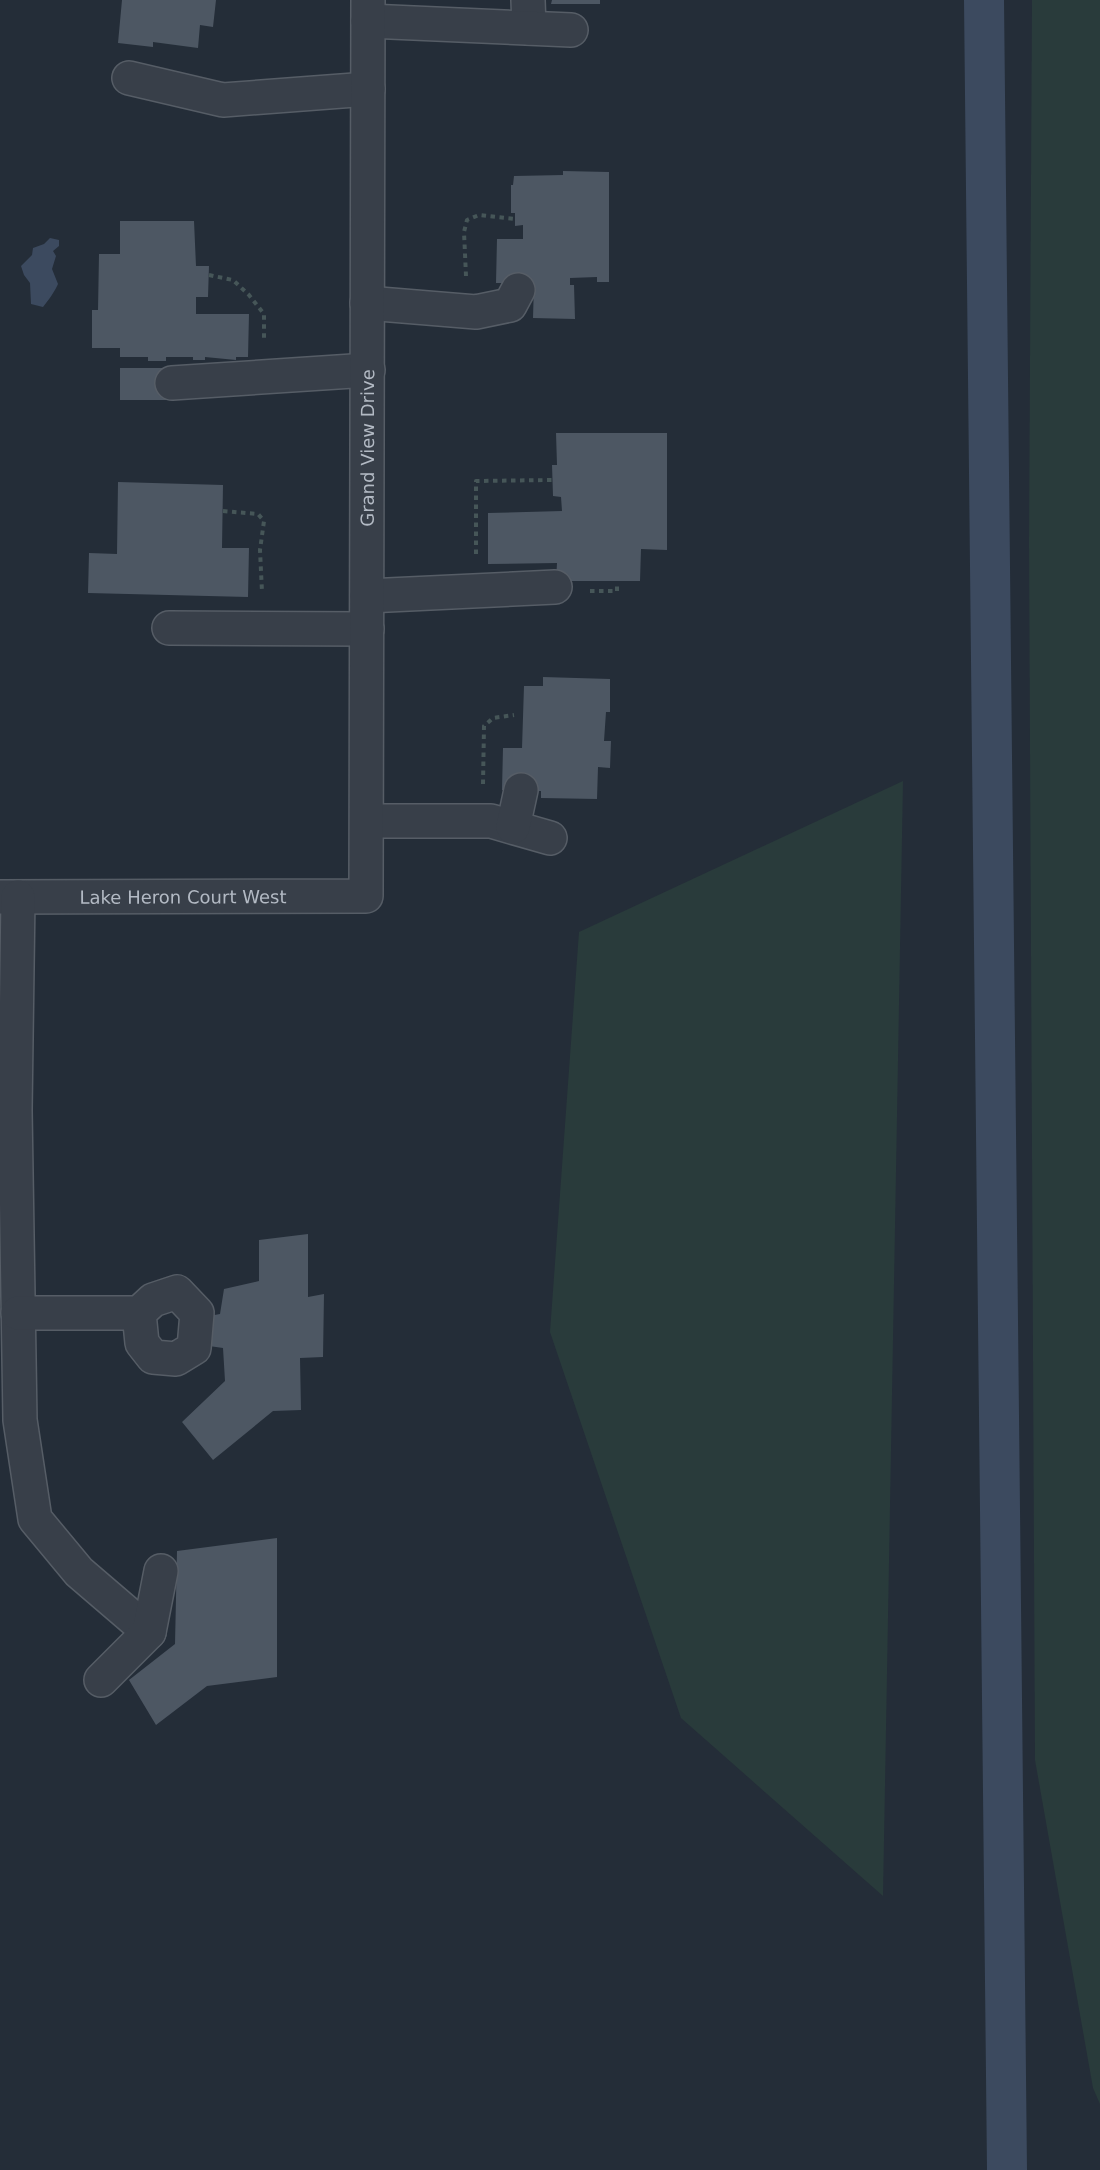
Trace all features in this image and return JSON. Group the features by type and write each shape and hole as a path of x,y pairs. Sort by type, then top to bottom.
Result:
{"street":[{"path":"368,11 529,14 570,30"},
{"name":"Grand View Drive","path":"366,896 368,11"},
{"path":"129,78 223,100 368,89"},
{"path":"367,303 476,312 510,305 518,290"},
{"path":"172,383 368,370"},
{"path":"367,596 555,587"},
{"path":"169,628 367,628"},
{"path":"498,824 520,790"},
{"path":"367,821 498,824 550,838"},
{"name":"Lake Heron Court West","path":"9,897 366,896"},
{"path":"9,897 20,1420 35,1518 79,1572 149,1632"},
{"path":"18,1313 139,1314"},
{"path":"101,1680 149,1632 161,1571"}],"path":[{"path":"476,312 465,274 464,232 467,220 479,215 515,219"},
{"path":"209,275 233,280 264,315 264,377"},
{"path":"475,591 476,481 552,480"},
{"path":"223,511 258,514 264,521 260,549 262,597 255,628"},
{"path":"498,824 484,726 494,718 514,715"}],"shaded area":[{"path":"1032,0 1100,0 1100,2104 1093,2088 1035,1760 1029,542"},
{"path":"903,781 883,1896 681,1718 550,1332 579,932"}],"water":[{"path":"50,238 59,240 59,246 53,251 56,256 52,269 58,284 43,307 31,304 30,283 21,266 32,255 33,248 44,244"}],"building":[{"path":"122,0 216,0 213,27 200,25 198,48 153,42 153,47 118,43"},
{"path":"552,0 600,0 600,4 551,4"},
{"path":"563,171 609,172 609,282 597,282 597,277 570,278 570,285 574,285 575,319 533,318 534,283 496,283 497,239 523,239 523,225 515,226 515,213 511,213 511,185 513,185 514,176 563,175"},
{"path":"120,221 194,221 196,266 209,266 208,297 196,297 196,314 249,314 248,357 236,357 236,360 205,357 205,360 193,360 193,357 166,357 166,361 148,361 148,357 120,357 120,348 92,348 92,310 98,310 99,254 120,254"},
{"path":"120,368 172,368 172,400 120,400"},
{"path":"556,433 667,433 667,550 641,549 640,581 556,581 557,563 488,564 488,513 562,511 561,497 553,496 552,465 557,465"},
{"path":"118,482 223,485 222,548 249,548 248,597 88,593 89,553 117,554"},
{"path":"543,677 610,679 610,712 606,712 604,741 611,741 610,768 598,767 597,799 541,798 541,791 502,790 503,748 522,748 524,686 543,686"},
{"path":"308,1234 308,1297 324,1294 323,1357 300,1358 301,1410 273,1411 213,1460 182,1422 225,1381 223,1348 209,1346 209,1316 220,1314 224,1289 259,1281 259,1240"},
{"path":"277,1538 277,1677 207,1686 156,1725 129,1680 175,1644 177,1551"}],"waterway":[{"path":"984,0 1007,2170"}]}
